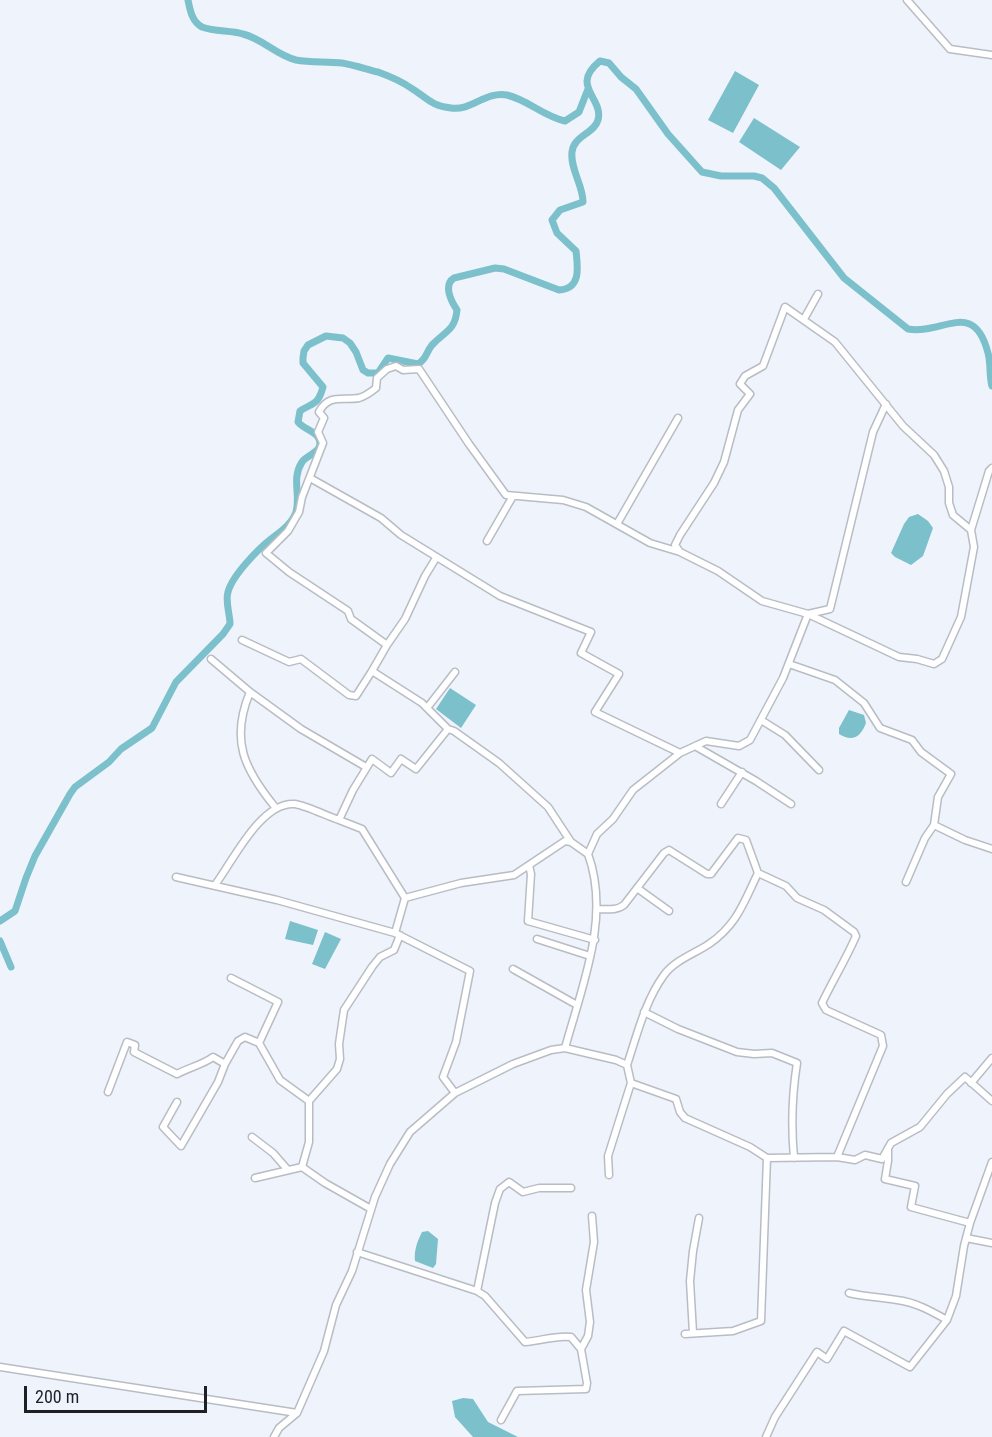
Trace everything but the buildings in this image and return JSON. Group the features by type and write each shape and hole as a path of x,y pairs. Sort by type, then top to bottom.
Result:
{"street":[{"path":"907,0 950,49 992,55"},
{"path":"804,319 818,294"},
{"path":"680,552 675,545 714,483 724,462 738,410 750,394 740,384 745,376 763,366 785,307 835,342 903,426 933,455 944,471 953,515 971,530"},
{"path":"387,645 351,619 348,611 289,572 266,553 281,539 295,519 302,503 302,497 323,442 318,432 324,418 319,412 321,408 329,401 341,397 356,398 370,393 376,388 377,378 387,369 396,366 403,370 419,369 506,495 564,500 586,507 650,543 680,552 718,571 762,601 808,614 899,657 933,664 942,659 961,617 974,548 971,530 989,471 992,468"},
{"path":"808,614 830,609 873,432 886,404"},
{"path":"617,524 678,418"},
{"path":"310,478 381,518 401,535 436,558 500,596 591,632 581,653 619,674 595,712 680,753"},
{"path":"487,541 513,496"},
{"path":"242,640 289,662 300,659 350,695 356,696 405,619 436,558"},
{"path":"588,854 597,834 613,819 633,790 680,753 706,741 739,746 750,740 789,664 808,614"},
{"path":"211,659 250,692 301,729 366,766"},
{"path":"789,664 834,680 864,703 880,728 912,740 921,752 951,774 938,797 934,825 925,838 906,882"},
{"path":"372,671 427,708 448,729 499,763 548,807 571,842 588,854 593,869 597,909 595,940 565,1048"},
{"path":"427,708 455,672"},
{"path":"250,692 242,710 241,747 248,768 275,807"},
{"path":"760,720 785,735 819,770"},
{"path":"339,820 353,790 372,759 391,773 401,759 416,769 448,729"},
{"path":"695,746 742,772 791,804"},
{"path":"721,804 742,772"},
{"path":"215,885 250,833 275,807 294,804 362,829 405,898 394,950 380,957 344,1010 339,1044 340,1059 337,1069 309,1101 309,1142 302,1167"},
{"path":"934,825 965,840 992,849"},
{"path":"597,909 620,909 664,853 669,850 707,874 711,874 738,838 746,840 758,873 786,886 797,897 824,910 854,932 856,936 822,1003 825,1010 881,1035 883,1046 837,1157"},
{"path":"405,898 461,883 514,875 560,843 571,842"},
{"path":"530,865 528,921 595,940"},
{"path":"609,1174 608,1155 631,1083 627,1065 644,1012 664,974 685,957 709,945 736,919 758,873"},
{"path":"176,877 215,885 397,934 470,971 456,1042 442,1077 455,1094"},
{"path":"637,888 669,911"},
{"path":"537,939 590,956"},
{"path":"513,969 577,1005"},
{"path":"231,978 278,1002 259,1043"},
{"path":"644,1012 678,1029 737,1052 772,1053 797,1063 793,1092 794,1158"},
{"path":"177,1102 162,1127 181,1146 218,1082 238,1041 245,1037 259,1043 280,1080 309,1101"},
{"path":"108,1092 128,1042 135,1045 134,1052 177,1074 194,1065 205,1063 213,1057 225,1064"},
{"path":"274,1437 279,1428 297,1413 324,1351 336,1305 352,1271 371,1209 390,1164 410,1132 455,1094 513,1064 551,1050 565,1048 616,1060 627,1065"},
{"path":"971,1083 992,1058"},
{"path":"631,1083 676,1099 680,1112 685,1118 750,1147 767,1158 837,1157 855,1160 865,1155 882,1160 891,1143 921,1127 947,1094 965,1077 992,1101"},
{"path":"252,1137 273,1153 287,1169"},
{"path":"888,1149 885,1179 915,1186 910,1207 970,1223"},
{"path":"685,1334 733,1332 761,1321 767,1158"},
{"path":"768,1436 775,1417 818,1352 827,1359 844,1331 910,1367 946,1320 956,1296 970,1223 992,1162"},
{"path":"255,1178 302,1167 371,1209"},
{"path":"477,1291 491,1219 500,1189 509,1182 523,1192 539,1188 571,1188"},
{"path":"581,1349 588,1336 590,1322 586,1290 594,1242 592,1216"},
{"path":"693,1333 690,1281 699,1218"},
{"path":"966,1238 992,1243"},
{"path":"357,1252 477,1291 485,1296 525,1342 542,1341 560,1336 571,1337 581,1349 586,1389 517,1391 501,1420"},
{"path":"849,1293 899,1300 928,1308 946,1320"},
{"path":"0,1367 297,1413"}],"water":[{"path":"735,71 759,85 733,133 708,120"},
{"path":"754,118 800,147 781,170 739,142"},
{"path":"918,514 933,528 923,556 911,565 891,553 904,524 909,517"},
{"path":"450,688 476,705 461,728 436,709"},
{"path":"849,710 864,715 866,723 859,735 852,738 839,734 839,728"},
{"path":"290,921 318,930 313,945 285,939"},
{"path":"325,932 341,939 325,969 312,964"},
{"path":"428,1231 438,1239 436,1264 433,1268 415,1261 415,1250 422,1232"},
{"path":"463,1398 473,1399 488,1422 518,1437 473,1437 455,1417 452,1401"}],"waterway":[{"path":"188,0 194,19 202,27 250,36 282,55 296,60 342,63 378,72 407,85 444,107 466,107 492,96 507,95 565,121 579,112 588,89"},
{"path":"0,921 15,911 35,856 75,787 109,762 121,749 152,728 176,682 230,624 227,596 235,578 253,556 292,520 297,506 299,468 302,462 317,450 320,443 315,434 298,422 300,411 317,400 323,387 303,363 304,351 308,345 326,336 343,338 350,343 363,370 368,373 378,373 388,358 418,364 454,322 457,310 449,289 454,278 495,268 504,269 559,290 566,289 575,282 576,251 557,233 552,220 560,210 583,202 573,165 572,152 576,142 593,129 598,120 599,112 587,85 587,78 600,61 609,63 636,89 668,134 702,172 721,176 754,176 762,178 774,188 844,278 908,329 933,328 956,323 966,323 975,327 982,336 988,353 992,386"},
{"path":"0,941 11,967"}]}
